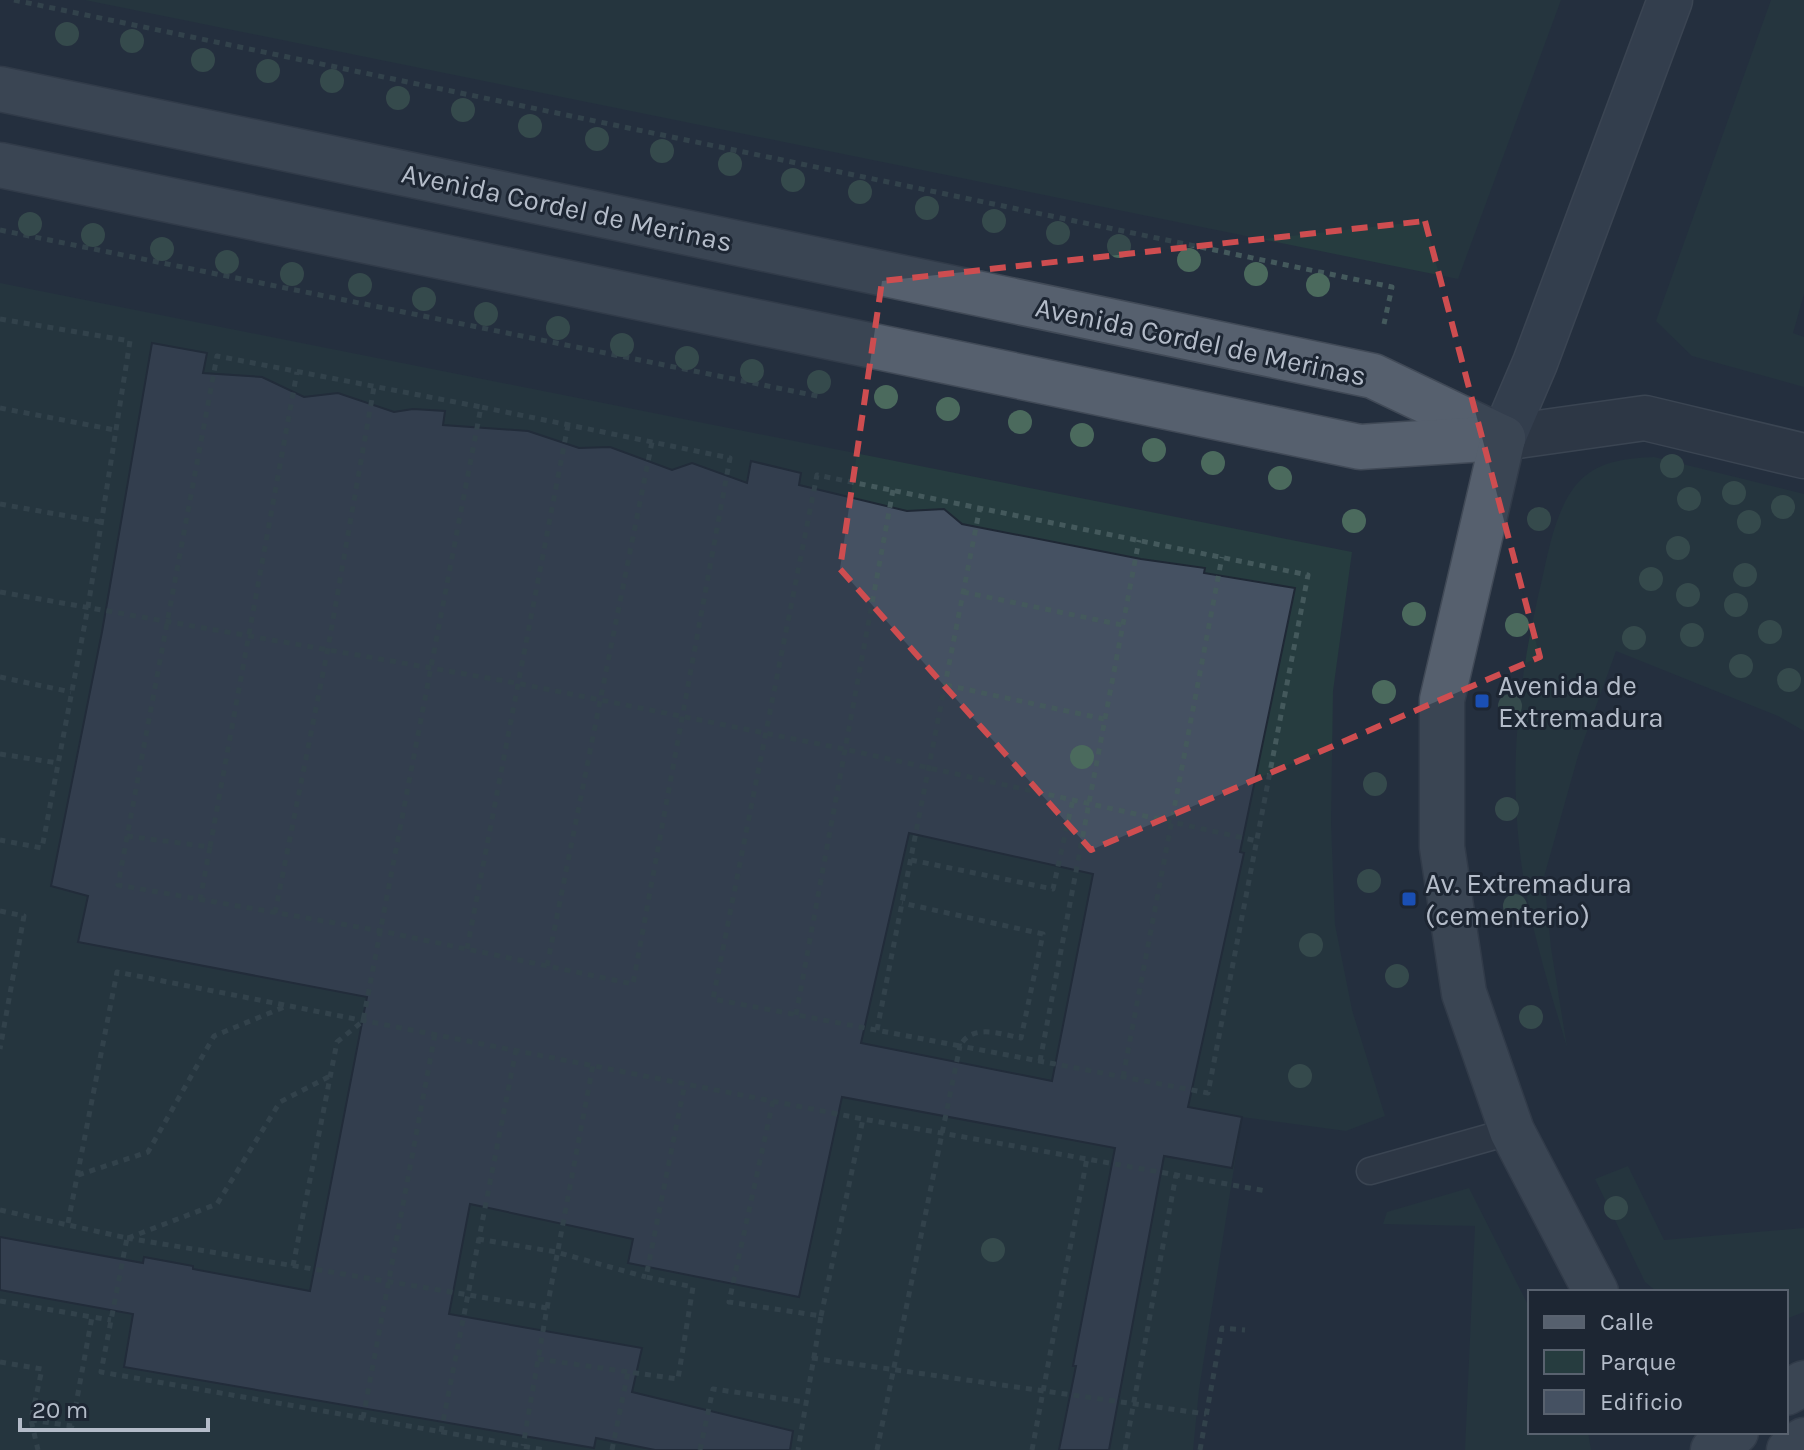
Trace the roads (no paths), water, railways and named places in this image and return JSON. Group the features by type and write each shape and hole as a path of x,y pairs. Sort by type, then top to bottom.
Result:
{"main road":[{"name":"Avenida Cordel de Merinas","path":"0,89 1373,376 1503,438"},
{"path":"0,165 1360,447 1503,438 1442,700 1442,847 1464,993 1512,1131 1595,1290"},
{"path":"1713,1450 1733,1434"},
{"path":"1789,1450 1804,1440"}],"street":[{"path":"1503,438 1535,363 1670,0"},
{"path":"1503,438 1645,418 1804,456"}],"lane":[{"path":"1370,1171 1512,1131"}],"place":[{"name":"Avenida de Extremadura","path":"1482,701"},
{"name":"Av. Extremadura (cementerio)","path":"1409,899"}]}
